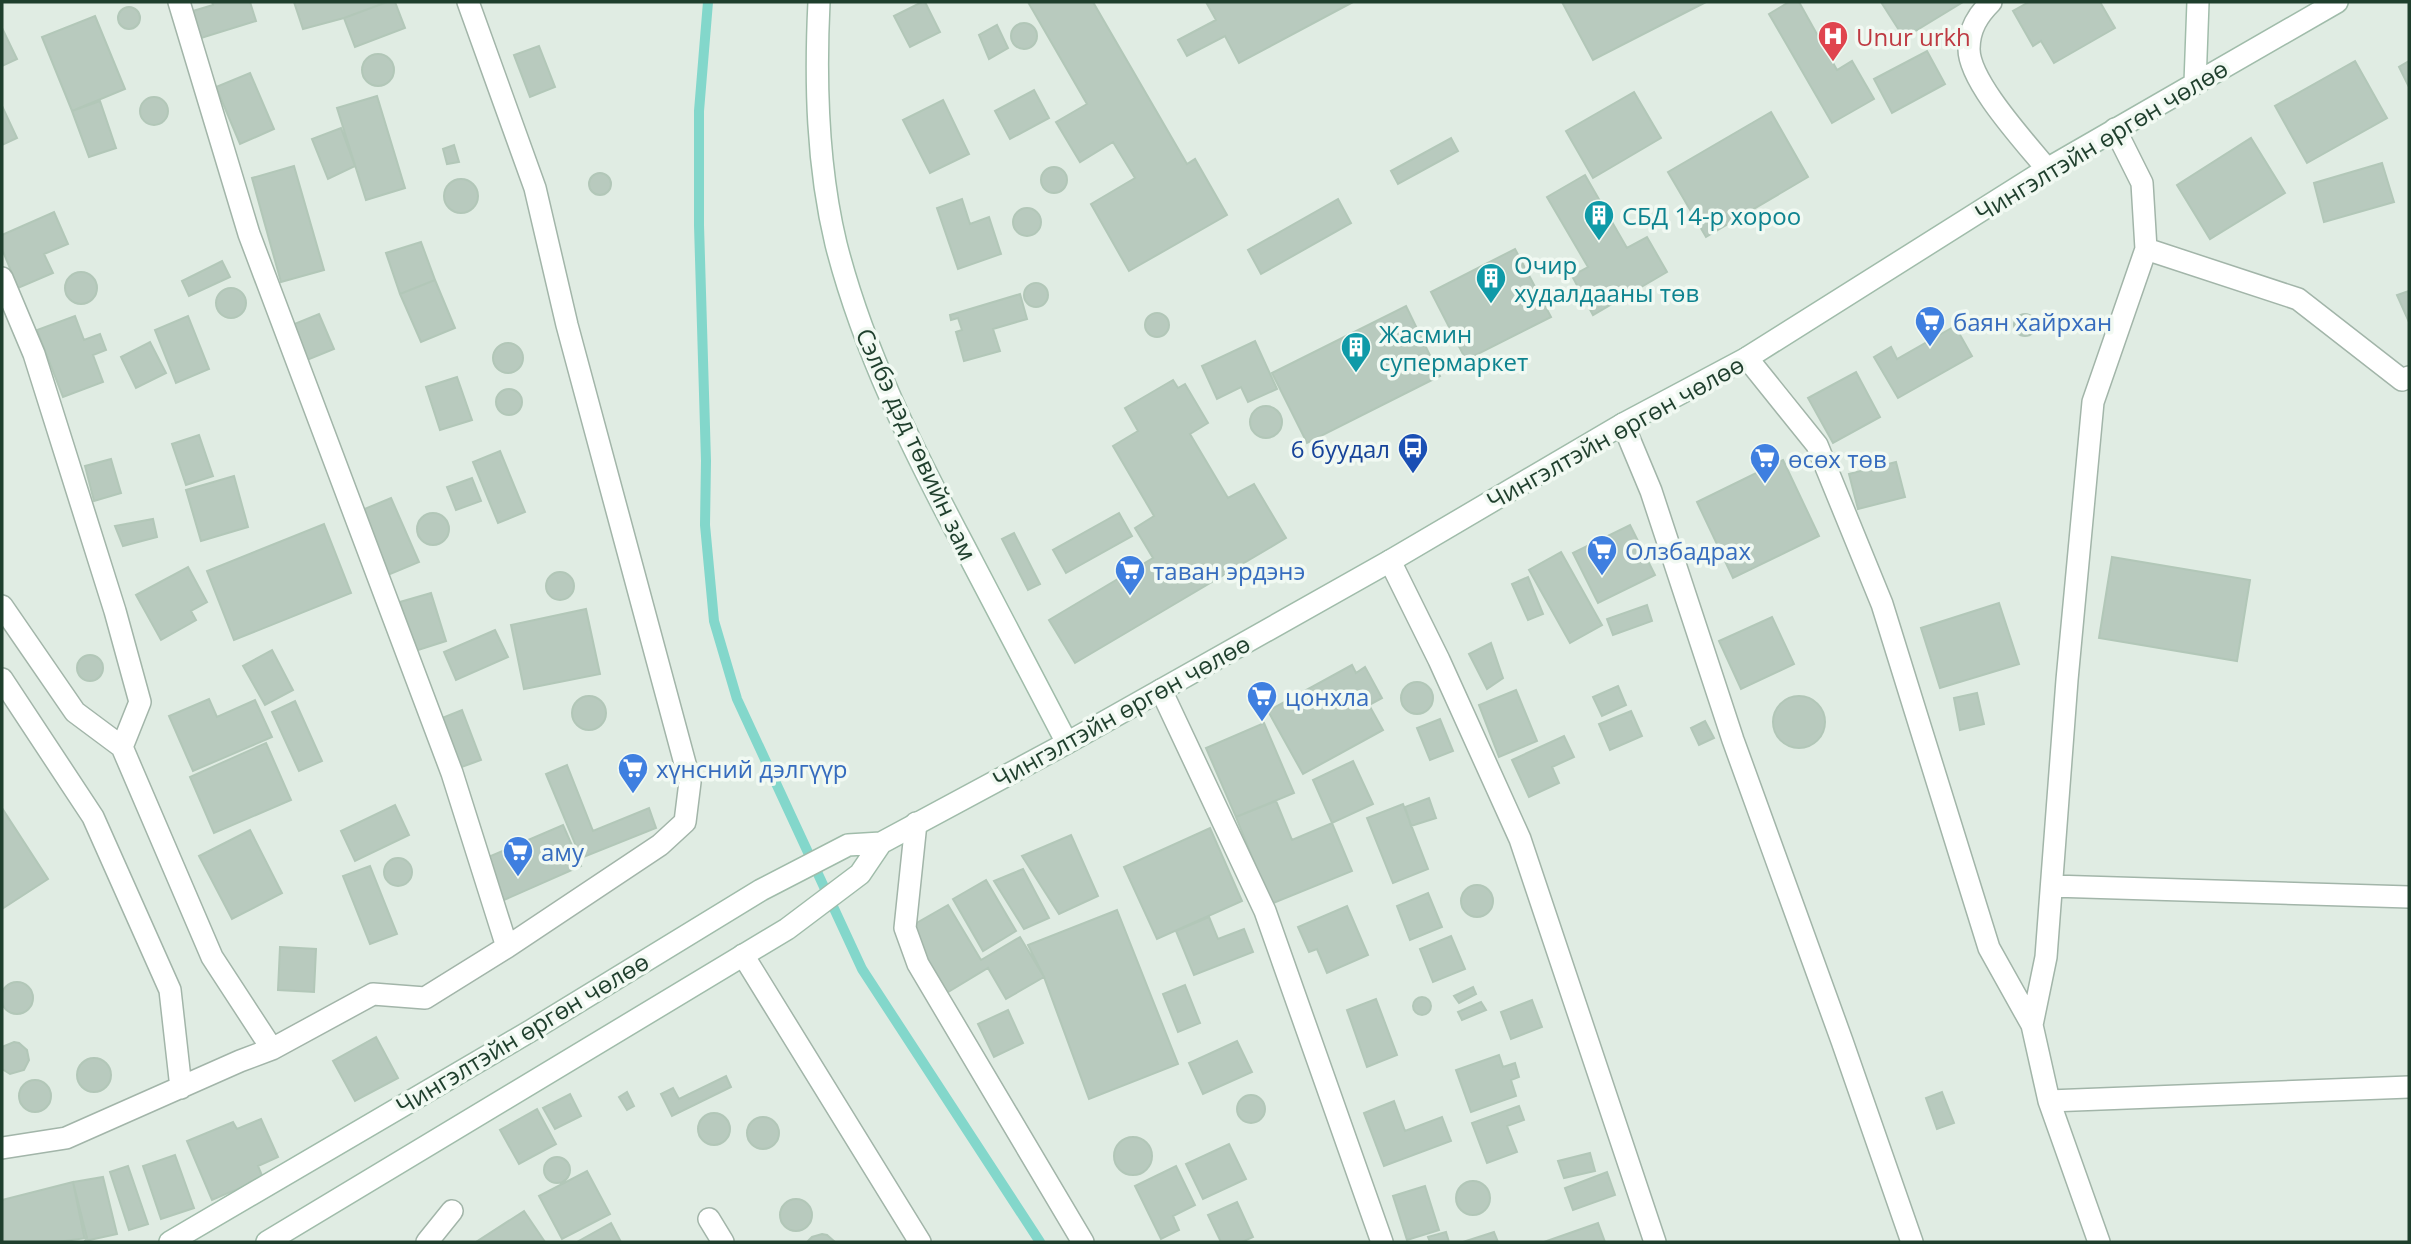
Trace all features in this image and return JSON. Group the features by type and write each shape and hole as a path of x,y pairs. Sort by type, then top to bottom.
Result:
{"street":[{"path":"179,2 249,234 452,773 507,947"},
{"path":"2,1148 66,1138 240,1060 272,1049 373,994 425,998 660,845 685,822 690,782 567,325 535,188 468,2"},
{"name":"Сэлбэ дэд төвийн зам","path":"819,2 816,61 818,126 825,186 836,242 858,318 874,360 931,483 1067,743"},
{"path":"1991,2 1972,28 1968,51 1974,70 1998,108 2047,169"},
{"path":"2195,83 2198,2"},
{"name":"Чингэлтэйн өргөн чөлөө","path":"170,1242 532,1030 761,890 848,845 881,843 1067,743 1390,561 1623,424 1747,358 2047,169 2337,2"},
{"path":"2032,1026 2046,957 2067,680 2093,402 2146,249 2143,183 2115,129"},
{"path":"2146,249 2298,299 2402,380 2409,377"},
{"path":"2,278 34,354 115,611 140,702 122,747"},
{"path":"1747,358 1817,445 1882,604 1989,948 2032,1026 2049,1101 2099,1242"},
{"path":"1623,424 1651,491 1733,740 1912,1242"},
{"path":"1390,561 1439,660 1520,839 1655,1242"},
{"path":"2,606 75,712 122,747 212,957 272,1049"},
{"path":"2,680 93,817 170,990 181,1088"},
{"path":"1161,690 1265,911 1382,1242"},
{"path":"916,824 905,928 918,964 1083,1242"},
{"name":"Чингэлтэйн өргөн чөлөө","path":"267,1242 787,929 860,874 881,843"},
{"path":"2052,886 2409,897"},
{"path":"743,955 920,1242"},
{"path":"2049,1101 2409,1087"},
{"path":"427,1242 452,1211"},
{"path":"709,1219 723,1242"}],"building":[{"path":"212,2 250,2 256,21 201,38 193,11 213,5"},
{"path":"294,2 387,2 303,29"},
{"path":"387,2 395,2 405,28 355,47 344,18"},
{"path":"925,2 940,32 910,47 894,16"},
{"path":"1028,2 1093,2 1187,164 1195,159 1227,215 1129,271 1091,204 1135,178 1113,142 1080,162 1056,122 1087,104"},
{"path":"1206,2 1353,2 1239,63 1225,36 1187,56 1178,40 1216,20"},
{"path":"1562,2 1706,2 1593,60"},
{"path":"1789,2 1799,2 1837,70 1852,61 1874,99 1832,123 1769,14"},
{"path":"1881,2 1963,2 1904,38"},
{"path":"2029,2 2100,2 2115,28 2054,63 2041,41 2033,46 2013,11"},
{"path":"129,7 137,10 140,18 137,26 129,29 121,26 118,18 121,10"},
{"path":"95,16 125,89 72,111 42,37"},
{"path":"1024,23 1033,27 1037,36 1033,45 1024,49 1015,45 1011,36 1015,27"},
{"path":"997,25 1008,48 989,59 979,35"},
{"path":"2,28 17,59 2,66"},
{"path":"539,46 555,87 530,97 514,55"},
{"path":"1927,51 1945,84 1892,113 1874,79"},
{"path":"378,54 389,59 394,70 389,81 378,86 367,81 362,70 367,59"},
{"path":"2355,61 2387,118 2307,163 2275,106"},
{"path":"2409,61 2409,87 2399,67"},
{"path":"250,73 274,129 240,144 216,87"},
{"path":"1034,90 1049,118 1010,139 995,111"},
{"path":"1634,92 1661,138 1593,178 1566,131"},
{"path":"377,96 405,188 366,200 337,108"},
{"path":"154,97 164,101 168,111 164,121 154,125 144,121 140,111 144,101"},
{"path":"943,100 969,154 930,173 903,120"},
{"path":"100,101 116,148 89,157 72,111"},
{"path":"2,106 17,138 2,145"},
{"path":"1771,112 1808,177 1706,237 1668,172"},
{"path":"341,128 355,166 328,179 312,139"},
{"path":"1451,138 1458,151 1398,184 1391,171"},
{"path":"2251,138 2285,193 2210,239 2177,185"},
{"path":"454,145 459,162 447,164 443,149"},
{"path":"2382,163 2394,202 2324,222 2314,183"},
{"path":"294,166 324,270 281,282 252,178"},
{"path":"1054,167 1063,171 1067,180 1063,189 1054,193 1045,189 1041,180 1045,171"},
{"path":"600,173 608,176 611,184 608,192 600,195 592,192 589,184 592,176"},
{"name":"СБД 14-р хороо","path":"1585,175 1627,248 1647,237 1667,272 1593,315 1572,276 1588,267 1547,197"},
{"path":"461,179 473,184 478,196 473,208 461,213 449,208 444,196 449,184"},
{"path":"962,199 970,224 989,217 1001,254 958,269 937,208"},
{"path":"1338,199 1351,223 1261,274 1248,250"},
{"path":"1027,208 1037,212 1041,222 1037,232 1027,236 1017,232 1013,222 1017,212"},
{"path":"54,212 68,244 44,254 53,273 18,288 2,249 2,235"},
{"path":"421,242 435,280 400,294 386,253"},
{"name":"Очир худалдааны төв","path":"1515,249 1551,317 1466,360 1431,292"},
{"path":"222,261 230,277 189,296 182,281"},
{"path":"81,272 92,277 97,288 92,299 81,304 70,299 65,288 70,277"},
{"path":"435,280 455,328 421,342 400,294"},
{"path":"1036,283 1044,287 1048,295 1044,303 1036,307 1028,303 1024,295 1028,287"},
{"path":"231,288 242,292 246,303 242,314 231,318 220,314 216,303 220,292"},
{"path":"2409,291 2409,322 2397,295"},
{"path":"1020,294 1027,319 993,329 1000,351 964,361 956,332 962,330 958,318 951,320 950,315"},
{"name":"Жасмин супермаркет","path":"1406,306 1440,376 1307,443 1272,373"},
{"path":"1157,313 1165,317 1169,325 1165,333 1157,337 1149,333 1145,325 1149,317"},
{"path":"319,314 334,349 307,360 292,325"},
{"path":"2025,314 2033,317 2036,325 2033,333 2025,336 2017,333 2014,325 2017,317"},
{"path":"75,316 84,340 100,334 106,350 93,355 103,382 63,397 37,330"},
{"path":"188,316 209,369 176,383 155,330"},
{"path":"1955,326 1972,356 1898,398 1874,357 1891,347 1897,359"},
{"path":"1255,341 1277,389 1248,402 1241,387 1217,399 1202,366"},
{"path":"150,342 166,373 136,388 121,357"},
{"path":"508,343 514,344 522,352 522,364 514,372 508,373 502,372 494,364 493,358 494,352 502,344"},
{"path":"1856,372 1880,417 1833,443 1808,398"},
{"path":"457,377 472,420 440,430 426,387"},
{"path":"1173,380 1178,388 1185,384 1208,423 1190,434 1228,498 1254,484 1286,538 1075,663 1049,620 1153,558 1135,528 1154,516 1113,446 1138,431 1125,408"},
{"path":"509,389 518,393 522,402 518,411 509,415 500,411 496,402 500,393"},
{"path":"1266,406 1277,411 1282,422 1277,433 1266,438 1255,433 1250,422 1255,411"},
{"path":"199,435 213,476 186,485 172,444"},
{"path":"500,451 525,512 498,523 473,462"},
{"path":"111,459 121,493 94,501 85,466"},
{"path":"1783,460 1819,536 1733,578 1697,502"},
{"path":"1896,462 1905,497 1858,509 1849,474"},
{"path":"234,476 248,527 201,541 186,490"},
{"path":"472,478 481,501 456,510 447,487"},
{"path":"391,498 419,562 383,577 355,513"},
{"path":"433,513 444,518 449,529 444,540 433,545 422,540 417,529 422,518"},
{"path":"1119,513 1132,536 1066,573 1053,550"},
{"path":"153,519 157,537 123,546 115,526"},
{"path":"324,524 351,593 234,640 207,571"},
{"path":"1630,525 1655,575 1598,603 1573,553"},
{"path":"1014,533 1040,584 1028,590 1002,539"},
{"path":"1561,552 1602,625 1570,643 1529,570"},
{"path":"2112,557 2250,580 2237,661 2099,638"},
{"path":"188,567 207,602 191,611 196,620 161,640 136,595"},
{"path":"560,572 570,576 574,586 570,596 560,600 550,596 546,586 550,576"},
{"path":"1528,577 1543,614 1528,620 1512,584"},
{"path":"431,593 446,641 415,651 400,602"},
{"path":"1999,603 2019,664 1940,688 1921,628"},
{"path":"1647,605 1652,621 1613,635 1607,619"},
{"path":"586,609 600,674 524,689 511,625"},
{"path":"1772,617 1794,664 1741,689 1719,641"},
{"path":"495,630 508,657 456,680 444,652"},
{"path":"1491,643 1503,678 1487,689 1469,654"},
{"path":"272,650 293,690 265,705 243,666"},
{"path":"90,655 99,659 103,668 99,677 90,681 81,677 77,668 81,659"},
{"path":"1352,665 1356,673 1365,667 1382,698 1369,705 1383,730 1303,774 1268,711"},
{"path":"1417,682 1428,687 1433,698 1428,709 1417,714 1406,709 1401,698 1406,687"},
{"path":"1618,686 1626,705 1602,716 1593,697"},
{"path":"1516,690 1537,741 1499,757 1479,705"},
{"path":"1977,693 1984,724 1960,730 1954,698"},
{"path":"589,696 601,701 606,713 601,725 589,730 577,725 572,713 577,701"},
{"path":"1799,696 1809,698 1817,704 1823,712 1823,732 1817,740 1809,746 1799,748 1789,746 1781,740 1775,732 1773,722 1775,712 1781,704 1789,698"},
{"path":"209,699 217,717 255,700 272,737 193,771 169,716"},
{"path":"295,701 322,761 299,771 272,712"},
{"path":"462,710 481,760 456,769 437,720"},
{"path":"1631,711 1642,736 1610,750 1599,724"},
{"path":"1440,719 1453,751 1430,760 1417,728"},
{"path":"1705,721 1714,738 1699,745 1691,728"},
{"path":"1264,723 1294,793 1236,817 1206,748"},
{"path":"1564,736 1574,757 1552,767 1559,783 1529,797 1512,760"},
{"path":"266,743 291,800 214,833 190,777"},
{"path":"1353,761 1373,804 1332,823 1313,780"},
{"path":"567,765 593,831 649,808 656,828 581,858 546,774"},
{"path":"1429,798 1436,818 1411,826 1405,807"},
{"path":"1276,801 1292,840 1332,823 1352,871 1271,904 1236,817"},
{"path":"1403,804 1428,869 1393,883 1367,818"},
{"path":"395,805 409,835 355,861 341,831"},
{"path":"2,808 48,879 2,909"},
{"path":"563,825 581,866 504,900 486,858"},
{"path":"1210,828 1242,901 1157,939 1124,867"},
{"path":"250,830 282,893 232,919 199,856"},
{"path":"1071,835 1098,896 1059,914 1022,856"},
{"path":"398,858 408,862 412,872 408,882 398,886 388,882 384,872 388,862"},
{"path":"370,866 397,934 370,944 343,876"},
{"path":"1023,869 1049,918 1024,929 994,881"},
{"path":"986,880 1016,931 983,951 953,899"},
{"path":"1477,885 1488,890 1493,901 1488,912 1477,917 1466,912 1461,901 1466,890"},
{"path":"1428,893 1442,927 1410,940 1397,906"},
{"path":"948,905 981,960 1020,937 1044,977 1006,999 988,968 945,994 906,929"},
{"path":"1347,906 1368,955 1327,973 1317,949 1309,952 1298,927"},
{"path":"1117,910 1178,1064 1089,1099 1044,977 1028,945"},
{"path":"1209,917 1218,939 1244,929 1253,952 1194,975 1176,931"},
{"path":"1451,936 1465,969 1433,982 1420,949"},
{"path":"280,947 316,949 314,992 278,990"},
{"path":"17,982 28,987 33,998 28,1009 17,1014 6,1009 1,998 6,987"},
{"path":"1185,985 1200,1023 1178,1032 1163,994"},
{"path":"1473,987 1476,994 1459,1003 1454,996"},
{"path":"1422,997 1428,1000 1431,1006 1428,1012 1422,1015 1416,1012 1413,1006 1416,1000"},
{"path":"1376,999 1397,1055 1367,1067 1347,1010"},
{"path":"1532,1000 1542,1027 1511,1039 1501,1012"},
{"path":"1481,1002 1486,1010 1462,1020 1458,1012"},
{"path":"1008,1010 1023,1043 994,1057 978,1024"},
{"path":"376,1037 398,1078 355,1101 333,1061"},
{"path":"1237,1041 1252,1072 1203,1094 1189,1063"},
{"path":"14,1042 27,1050 29,1060 24,1070 10,1074 2,1069 2,1047"},
{"path":"1499,1055 1503,1067 1515,1063 1519,1077 1511,1080 1516,1096 1471,1112 1456,1070"},
{"path":"94,1058 106,1063 111,1075 106,1087 94,1092 82,1087 77,1075 82,1063"},
{"path":"726,1076 731,1087 672,1116 661,1094 673,1088 679,1099"},
{"path":"35,1080 46,1085 51,1096 46,1107 35,1112 24,1107 19,1096 24,1085"},
{"path":"627,1092 634,1106 627,1110 619,1097"},
{"path":"1942,1092 1954,1123 1937,1129 1926,1098"},
{"path":"570,1094 581,1116 555,1129 543,1108"},
{"path":"1251,1095 1261,1099 1265,1109 1261,1119 1251,1123 1241,1119 1237,1109 1241,1099"},
{"path":"1394,1101 1405,1131 1442,1117 1451,1141 1384,1166 1364,1113"},
{"path":"1519,1106 1524,1120 1507,1126 1517,1152 1487,1163 1472,1123"},
{"path":"537,1109 556,1144 519,1164 500,1130"},
{"path":"714,1113 725,1118 730,1129 725,1140 714,1145 703,1140 698,1129 703,1118"},
{"path":"763,1117 774,1122 779,1133 774,1144 763,1149 752,1144 747,1133 752,1122"},
{"path":"261,1119 278,1157 258,1166 263,1178 212,1200 187,1141 233,1122 237,1129"},
{"path":"1133,1137 1147,1142 1152,1156 1147,1170 1133,1175 1119,1170 1114,1156 1119,1142"},
{"path":"1229,1144 1246,1179 1203,1199 1186,1164"},
{"path":"1590,1153 1595,1171 1564,1178 1558,1161"},
{"path":"175,1155 194,1208 161,1219 143,1166"},
{"path":"557,1157 566,1161 570,1170 566,1179 557,1183 548,1179 544,1170 548,1161"},
{"path":"128,1166 148,1224 129,1230 110,1172"},
{"path":"1176,1166 1195,1205 1173,1216 1179,1230 1161,1239 1135,1186"},
{"path":"587,1171 610,1214 562,1239 539,1196"},
{"path":"1607,1172 1615,1195 1573,1210 1565,1188"},
{"path":"103,1177 117,1234 85,1241 73,1182"},
{"path":"1473,1181 1485,1186 1490,1198 1485,1210 1473,1215 1461,1210 1456,1198 1461,1186"},
{"path":"73,1182 87,1238 57,1242 2,1242 2,1200"},
{"path":"1425,1186 1439,1230 1407,1240 1393,1196"},
{"path":"796,1199 807,1204 812,1215 807,1226 796,1231 785,1226 780,1215 785,1204"},
{"path":"1237,1202 1253,1237 1242,1242 1221,1242 1208,1215"},
{"path":"524,1211 545,1242 476,1242"},
{"path":"611,1223 621,1242 577,1242"},
{"path":"1598,1223 1605,1242 1544,1242"},
{"path":"1446,1232 1449,1242 1430,1242 1428,1237"},
{"path":"1494,1232 1498,1242 1463,1242"},
{"path":"822,1234 835,1242 807,1242 812,1237"}],"waterway":[{"path":"708,2 699,111 699,225 706,461 705,525 714,621 737,699 862,969 1040,1242"}],"place":[{"name":"Unur urkh","path":"1833,63"},
{"name":"СБД 14-р хороо","path":"1599,242"},
{"name":"Очир худалдааны төв","path":"1491,305"},
{"name":"баян хайрхан","path":"1930,348"},
{"name":"Жасмин супермаркет","path":"1356,374"},
{"name":"6 буудал","path":"1413,475"},
{"name":"өсөх төв","path":"1765,485"},
{"name":"Олзбадрах","path":"1602,577"},
{"name":"таван эрдэнэ","path":"1130,597"},
{"name":"цонхла","path":"1262,723"},
{"name":"хүнсний дэлгүүр","path":"633,795"},
{"name":"аму","path":"518,878"}]}
